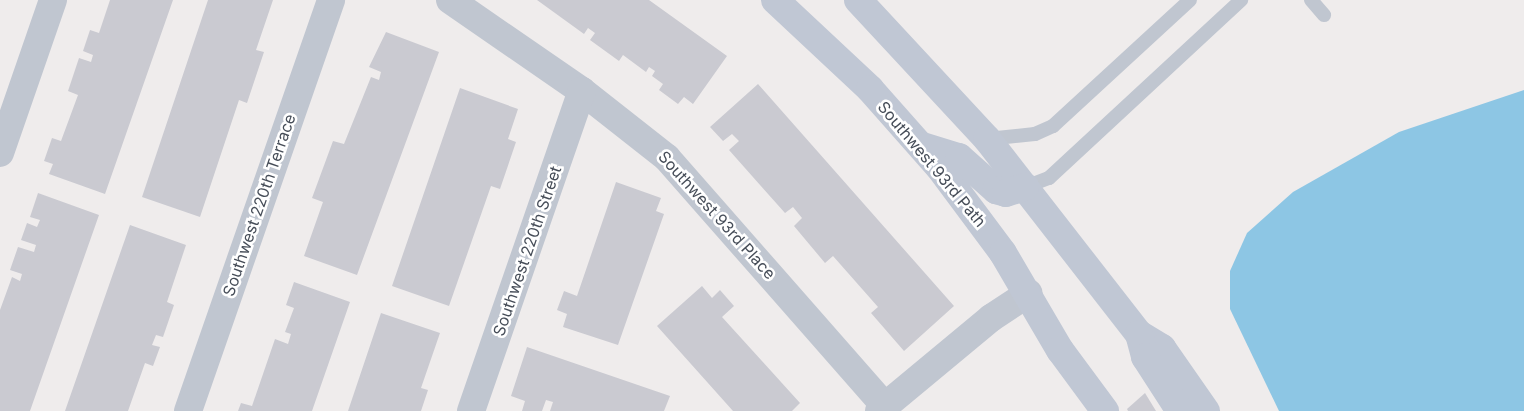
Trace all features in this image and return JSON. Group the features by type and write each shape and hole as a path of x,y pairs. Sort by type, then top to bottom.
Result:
{"street":[{"path":"0,153 53,0"},
{"name":"Southwest 220th Terrace","path":"188,411 332,0"},
{"name":"Southwest 93rd Place","path":"450,0 582,91 650,142 690,182 883,409"},
{"name":"Southwest 93rd Path","path":"775,0 922,146 1029,292 1060,350 1105,411"},
{"path":"858,0 987,139 1139,334 1162,348 1206,411"},
{"name":"Southwest 220th Street","path":"471,411 582,91"},
{"path":"922,146 959,157 996,190 1006,192 1025,187"},
{"path":"883,409 991,318 1029,292"},
{"path":"1139,334 1145,357 1180,411"},
{"name":"Southwest 93rd Path","path":"1060,350 1066,382 1083,411"}],"lane":[{"path":"987,139 1035,134 1054,126 1190,0"},
{"path":"1025,187 1049,178 1241,0"},
{"path":"1312,0 1324,15"}],"water":[{"path":"1524,90 1524,411 1279,411 1230,309 1230,271 1247,233 1293,192 1399,132"}],"building":[{"path":"110,0 173,0 105,194 49,174 53,164 44,161 52,138 61,141 78,95 68,91 79,58 91,62 93,55 83,51 90,30 99,33"},
{"path":"208,0 273,0 256,50 264,52 247,103 239,100 200,217 142,197"},
{"path":"537,0 649,0 727,56 693,104 684,97 678,104 659,90 663,84 652,76 655,71 649,67 646,72 623,55 619,61 590,40 595,33 588,28 584,34"},
{"path":"386,32 439,52 357,275 304,256 323,202 312,198 333,141 344,144 371,77 379,80 381,72 369,67"},
{"path":"758,84 954,306 904,351 871,313 878,307 833,256 825,263 794,226 802,218 793,207 785,213 729,150 739,141 732,134 723,141 710,127"},
{"path":"460,88 518,109 508,139 516,142 500,189 491,186 449,306 392,286"},
{"path":"616,182 661,198 656,211 664,214 618,345 563,327 567,314 557,310 564,291 577,296"},
{"path":"38,193 99,215 30,411 0,411 0,310 12,277 20,281 22,274 10,270 18,247 34,252 36,245 21,240 27,223 37,227 40,220 30,217"},
{"path":"130,225 186,245 167,302 174,305 163,337 156,335 152,345 160,347 153,366 145,363 128,411 65,411"},
{"path":"294,282 350,302 312,411 238,411 241,403 252,406 275,339 288,344 291,334 285,332 294,308 286,305"},
{"path":"702,286 712,298 720,290 734,306 722,317 800,403 792,411 733,411 657,326"},
{"path":"381,313 440,333 421,388 428,390 421,411 348,411"},
{"path":"527,347 670,396 664,411 550,411 553,402 546,400 542,411 522,411 525,401 511,396"},
{"path":"1145,393 1156,411 1128,411 1127,409"}]}
